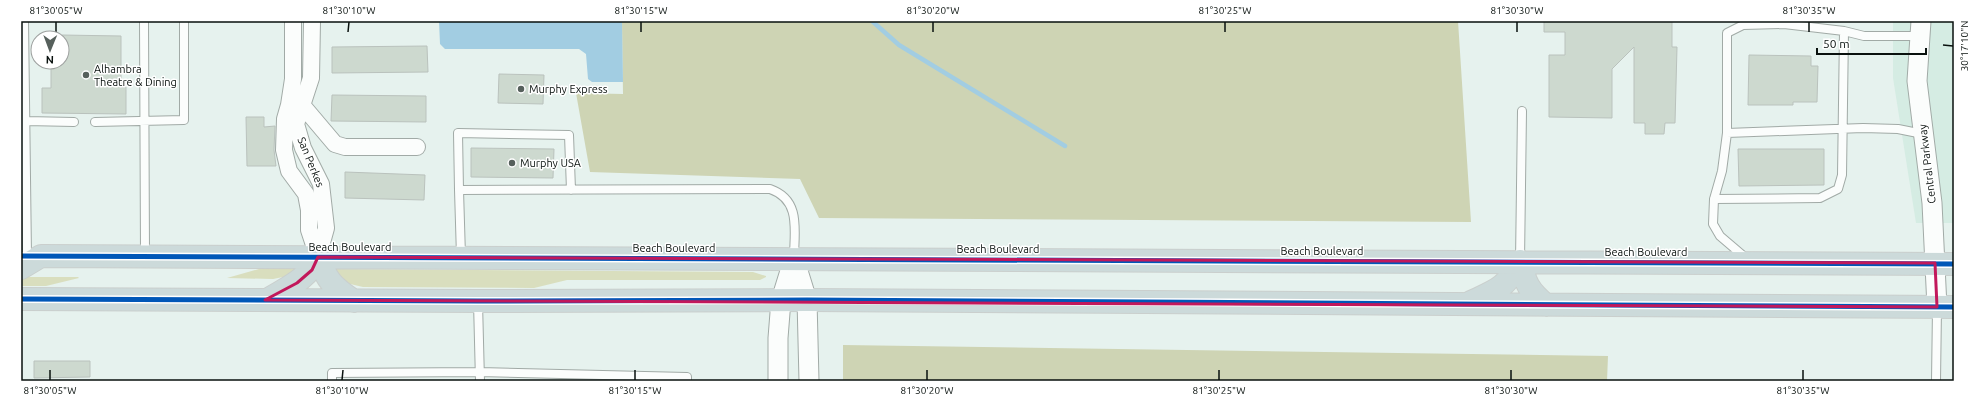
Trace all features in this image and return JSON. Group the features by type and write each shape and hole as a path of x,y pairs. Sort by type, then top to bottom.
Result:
{"highway":[{"name":"Beach Boulevard","path":"28,259 145,256 1945,264"},
{"path":"265,300 297,282 312,270 318,257"},
{"path":"318,257 325,276 336,289 354,301"},
{"path":"1465,305 1500,288 1512,278 1520,262"},
{"path":"1520,262 1524,280 1531,292 1546,305"},
{"path":"21,299 478,302 807,300 1945,307"}],"street":[{"path":"316,22 293,24 293,79 296,102 335,144 345,147 417,148"},
{"name":"San Perkes","path":"316,22 311,78 296,102 296,124 303,148 321,184 326,228 318,257"},
{"name":"Central Parkway","path":"1921,28 1917,81 1932,203 1945,264 1945,307"},
{"path":"296,102 284,119 284,150 290,171 306,194 309,210 309,230 318,257"},
{"path":"778,381 778,338 781,300 794,258"},
{"path":"794,258 807,300 809,381"}],"lane":[{"path":"24,21 28,259"},
{"path":"144,21 145,256"},
{"path":"95,122 184,120 184,21"},
{"path":"1751,263 1720,236 1713,224 1714,199 1722,171 1727,134 1728,33 1743,25 1784,24 1844,31 1864,36 1921,28"},
{"path":"1714,199 1820,198 1838,190 1842,175 1844,31"},
{"path":"1520,262 1522,111"},
{"path":"26,122 74,122"},
{"path":"1727,134 1863,128 1898,129 1924,134"},
{"path":"461,257 458,133 569,135 571,190"},
{"path":"459,190 770,190 778,192 786,200 794,212 794,258"},
{"path":"478,302 480,381"},
{"path":"1936,381 1945,307"},
{"path":"332,381 332,373 480,372 687,377 687,381"}],"highlighted area":[{"path":"318,257 794,258 1935,263 1937,307 1465,305 265,300 297,283 312,270"}],"shaded area":[{"path":"1893,21 1954,21 1954,223 1916,223 1893,78"}],"green space":[{"path":"471,21 1458,21 1471,222 819,218 800,179 590,172 576,93 623,94 622,22"},
{"path":"259,269 296,269 288,276 273,279 227,278"},
{"path":"332,269 753,272 766,277 760,280 567,280 534,288 363,287 346,283"},
{"path":"27,277 79,278 46,286 21,286 21,279"},
{"path":"843,345 1608,356 1607,381 843,381"}],"water":[{"path":"439,21 622,22 623,82 592,82 588,79 586,54 579,49 445,49 440,44"}],"building":[{"path":"1544,21 1672,21 1672,47 1677,47 1675,123 1665,123 1664,134 1645,134 1645,123 1634,123 1634,47 1612,69 1612,118 1549,117 1549,55 1565,55 1565,32 1544,32"},
{"name":"Alhambra Theatre & Dining","path":"70,35 121,36 121,87 126,87 126,114 42,113 42,88 51,88 51,70 70,70"},
{"path":"427,46 428,72 332,73 332,47"},
{"path":"1749,55 1811,56 1811,66 1818,66 1817,102 1793,102 1793,105 1748,105"},
{"name":"Murphy Express","path":"499,74 544,75 543,104 498,103"},
{"path":"332,95 426,96 426,122 331,121"},
{"path":"246,117 264,117 264,127 275,126 274,150 276,166 247,166"},
{"name":"Murphy USA","path":"471,148 554,149 553,178 471,177"},
{"path":"1738,149 1824,149 1824,185 1739,186"},
{"path":"345,172 425,175 424,200 345,198"},
{"path":"34,361 90,361 90,377 34,378"}],"waterway":[{"path":"872,21 899,45 1065,146"}],"cycle path":[{"path":"21,256 1954,264"},
{"path":"21,299 478,301 807,300 1954,307"}],"place":[{"name":"Alhambra Theatre & Dining","path":"86,75"},
{"name":"Murphy Express","path":"521,89"},
{"name":"Murphy USA","path":"512,163"}]}
